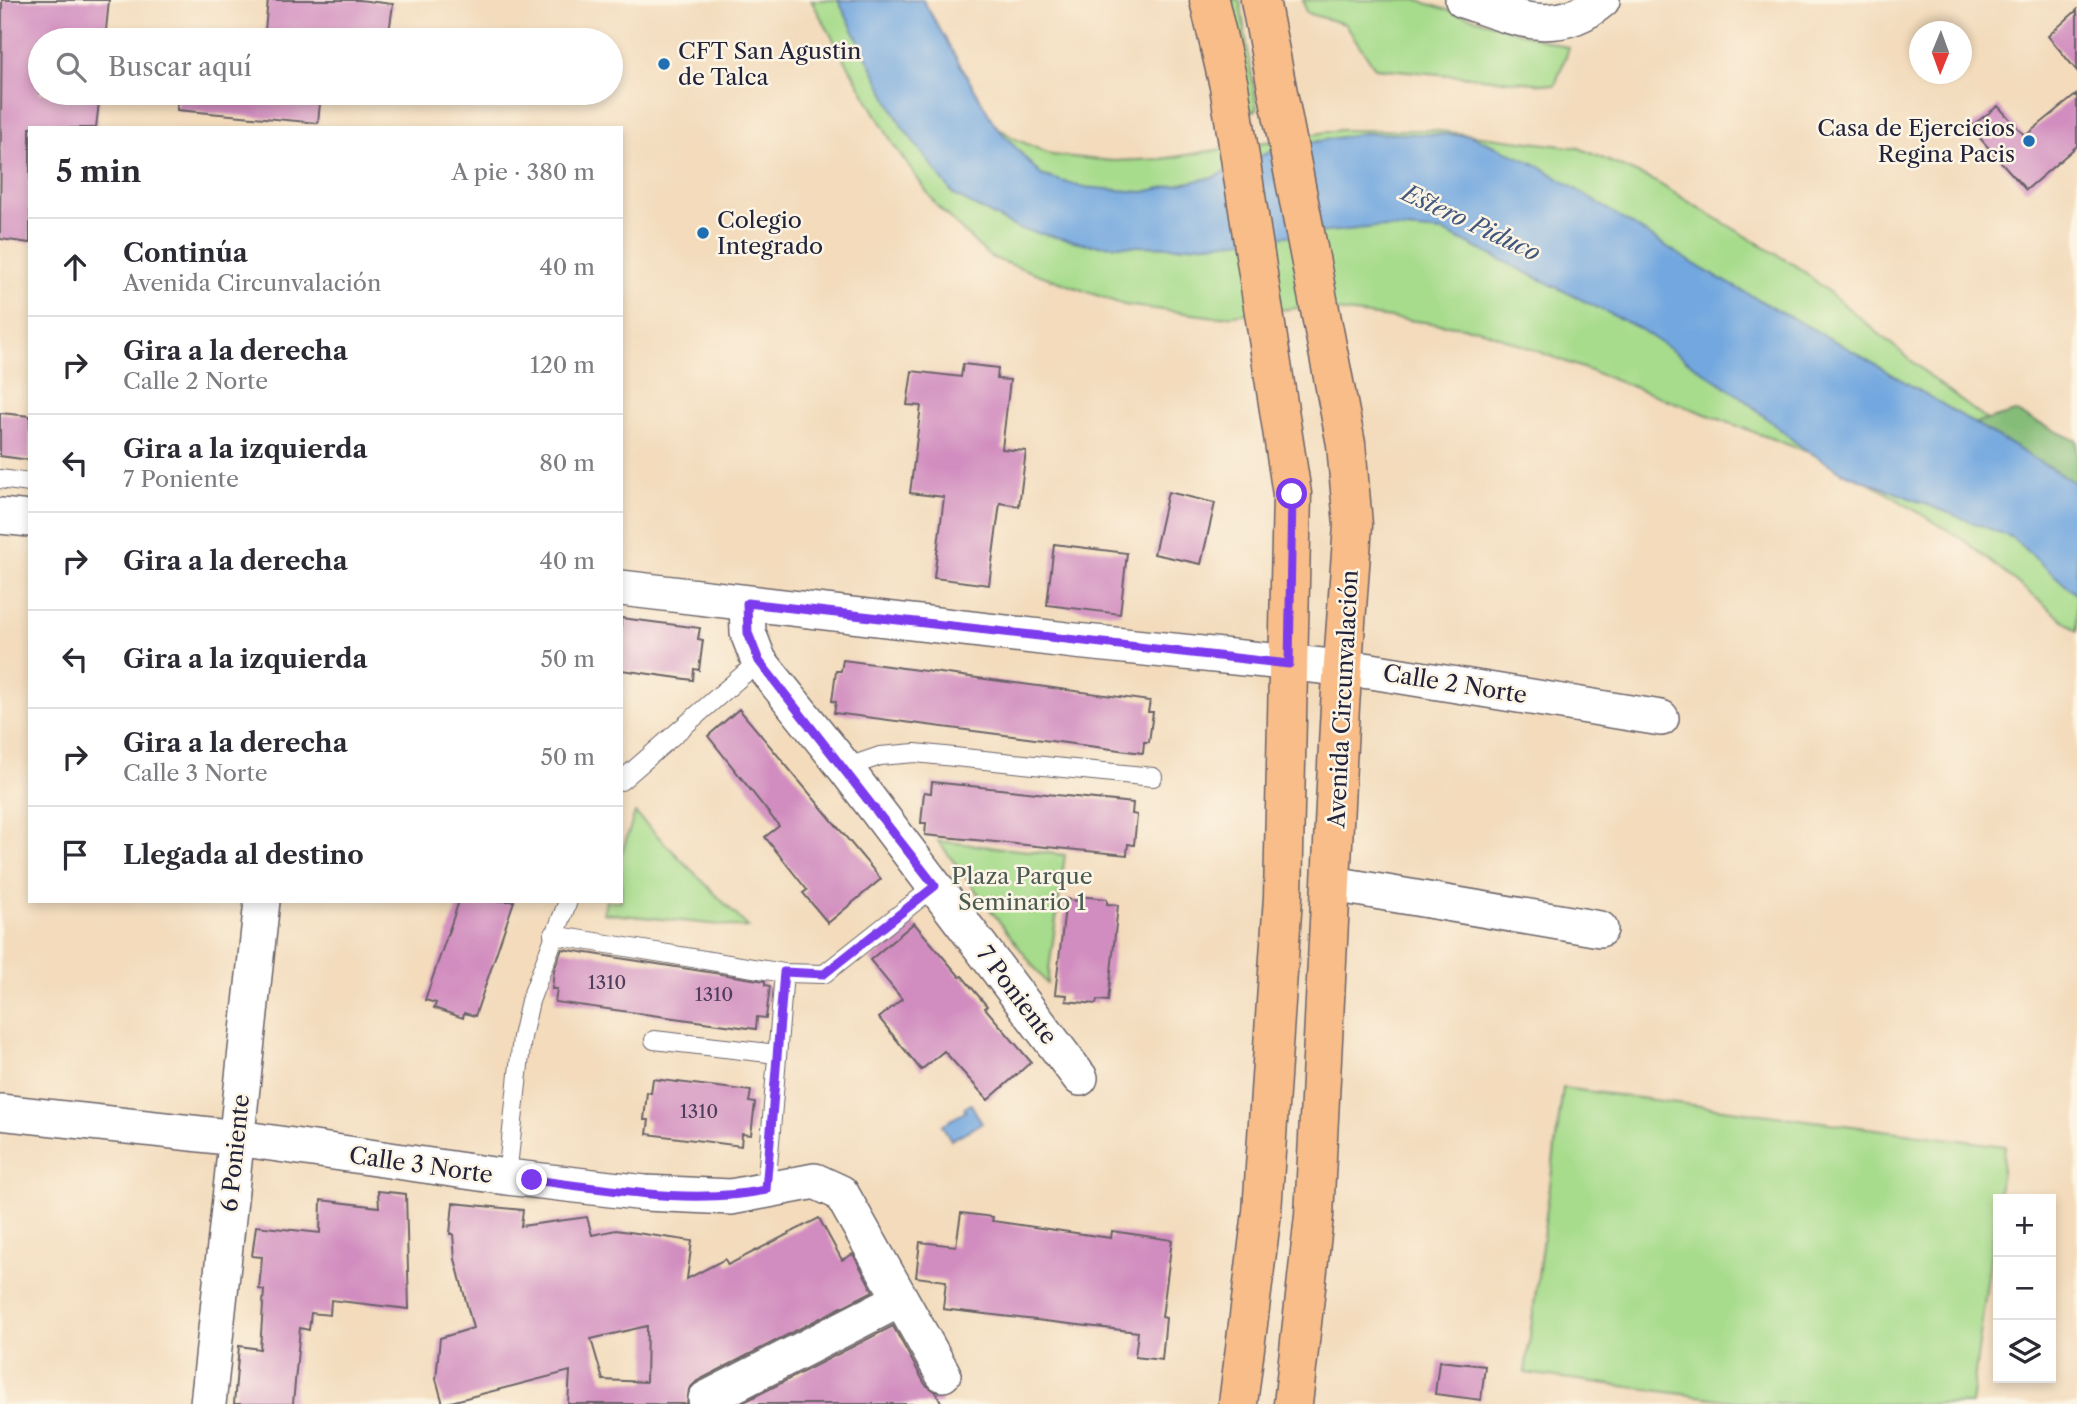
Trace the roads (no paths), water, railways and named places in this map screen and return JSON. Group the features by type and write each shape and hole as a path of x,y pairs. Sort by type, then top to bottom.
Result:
{"main road":[{"path":"1209,0 1229,86 1292,494 1283,897 1263,1198 1238,1404"},
{"name":"Avenida Circunvalación","path":"1260,0 1346,444 1353,525 1314,1216 1293,1404"}],"street":[{"path":"1463,0 1529,21 1552,23 1574,19 1602,0"},
{"path":"0,516 28,519"},
{"name":"Calle 2 Norte","path":"623,588 1344,668 1661,718"},
{"name":"7 Poniente","path":"747,603 748,633 759,661 845,768 1080,1078"},
{"path":"1333,884 1600,929"},
{"name":"6 Poniente","path":"208,1404 262,903"},
{"name":"Calle 3 Norte","path":"0,1111 237,1138 507,1177 669,1194 731,1197 816,1181 841,1194 943,1374"},
{"path":"706,1399 899,1300"}],"lane":[{"path":"0,480 28,483"},
{"path":"623,779 759,661"},
{"path":"845,768 880,756 915,753 1153,777"},
{"path":"552,935 784,972 824,974 935,886"},
{"path":"507,1177 522,1037 530,1000 552,935 567,903"},
{"path":"766,1190 784,972"},
{"path":"654,1041 777,1054"}],"water":[{"name":"Estero Piduco","path":"838,0 923,0 995,125 1041,175 1082,187 1143,192 1214,177 1276,149 1363,133 1470,135 1539,166 1704,270 1846,347 2077,484 2077,595 2011,537 1842,472 1800,446 1741,397 1637,327 1444,232 1377,227 1177,247 1092,245 1019,229 954,195 901,125"},
{"path":"971,1104 982,1123 951,1140 942,1125 966,1111 964,1108"}],"place":[{"name":"CFT San Agustin de Talca","path":"664,64"},
{"name":"Casa de Ejercicios Regina Pacis","path":"2029,141"},
{"name":"Colegio Integrado","path":"703,233"}],"park label":[{"name":"Plaza Parque Seminario 1","path":"1022,889"}]}
